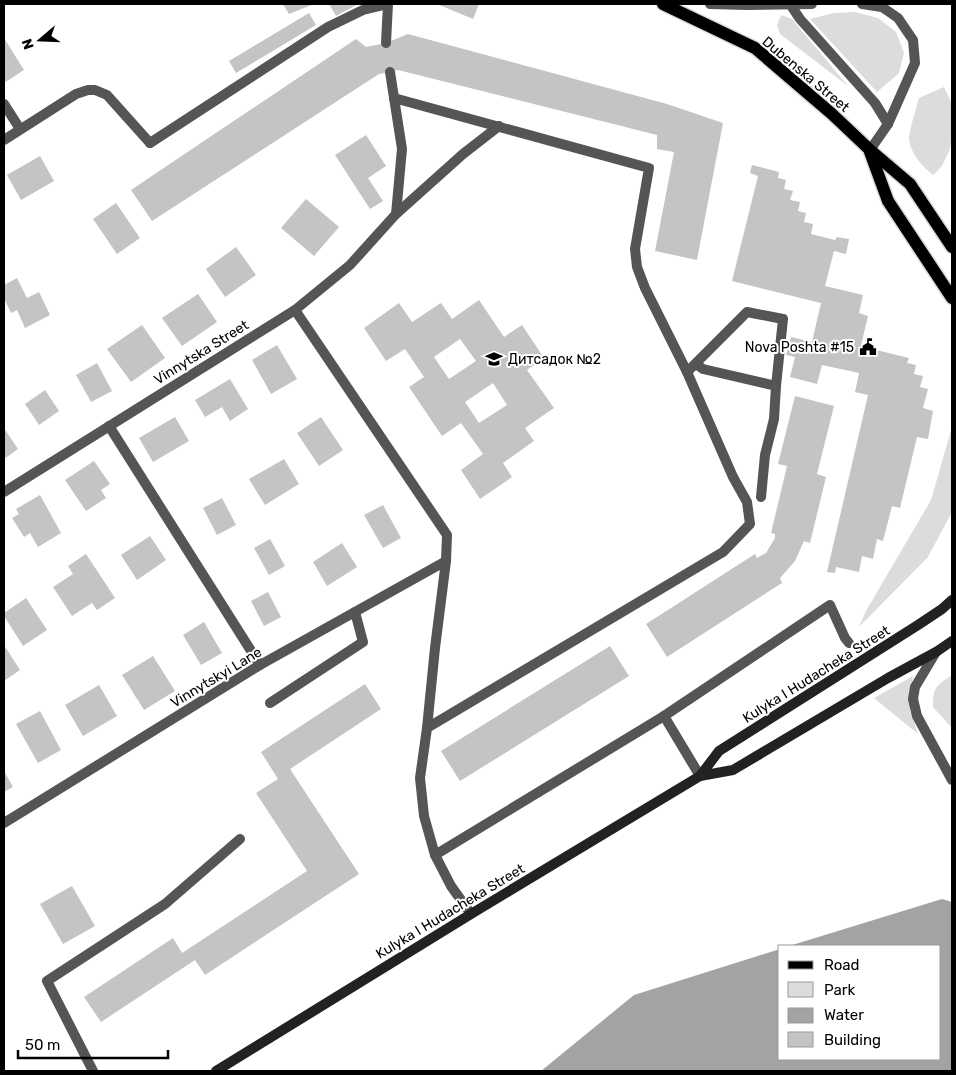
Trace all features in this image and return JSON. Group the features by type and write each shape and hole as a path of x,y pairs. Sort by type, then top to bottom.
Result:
{"main road":[{"name":"Dubenska Street","path":"663,4 756,48 910,184 952,247"},
{"name":"Dubenska Street","path":"870,150 888,201 952,298"},
{"name":"Kulyka I Hudacheka Street","path":"700,776 719,751 918,625 952,600"},
{"name":"Kulyka I Hudacheka Street","path":"216,1071 700,776 733,770 952,641"}],"street":[{"path":"4,140 76,94 95,90 107,94 150,143 328,27 363,10 388,4 386,43"},
{"path":"710,4 747,6 812,4"},
{"path":"790,4 800,19 875,103 888,124"},
{"path":"862,4 882,7 898,18 913,40 914,63 888,124 870,150"},
{"path":"390,72 402,149 396,214"},
{"path":"394,98 649,168 635,249 637,267 645,288 687,372 733,477 747,502 750,524 723,552 427,728"},
{"path":"4,104 20,129"},
{"name":"Vinnytska Street","path":"4,492 295,310 350,265 396,214 463,154 499,126"},
{"path":"295,310 447,535 446,561 420,778 424,816 435,855 451,886 471,914"},
{"path":"687,372 747,312 783,319 774,419 765,455 761,497"},
{"path":"696,364 703,369 776,386"},
{"path":"109,426 260,665"},
{"name":"Vinnytskyi Lane","path":"4,823 260,665 446,561"},
{"path":"435,855 664,716 830,605 849,643"},
{"path":"270,703 363,642 355,612"},
{"path":"936,652 915,687 913,699 917,716 952,780"},
{"path":"664,716 700,776"},
{"path":"93,1071 47,981 165,904 240,839"}],"green space":[{"path":"855,12 878,18 896,32 904,53 899,73 877,92 810,19 834,13"},
{"path":"781,15 792,19 848,86 780,34 777,25"},
{"path":"944,87 952,104 950,149 942,166 933,175 921,164 915,155 910,145 909,137 919,98"},
{"path":"952,427 952,512 928,557 859,627 866,611 931,500"},
{"path":"952,675 952,728 933,707 936,688"},
{"path":"913,676 910,692 910,711 918,734 874,698"}],"water":[{"path":"942,899 952,902 952,1071 541,1071 634,995 778,950 778,1060 941,1060 941,945 792,945"}],"building":[{"path":"283,4 314,4 289,14"},
{"path":"329,4 358,4 336,16"},
{"path":"437,4 479,4 473,19"},
{"path":"309,13 316,25 236,73 229,61"},
{"path":"408,34 667,104 723,123 697,260 655,251 674,152 657,149 657,135 398,70 379,74 152,221 131,190 356,39 366,47 386,43"},
{"path":"4,38 24,70 4,83"},
{"path":"366,135 386,166 368,178 383,201 370,209 335,155"},
{"path":"40,156 54,181 21,200 7,175"},
{"path":"752,165 779,172 778,178 786,180 784,189 793,191 790,200 800,202 798,211 806,213 804,222 813,224 811,234 835,240 837,237 849,239 846,254 834,251 825,286 863,295 859,313 868,316 859,354 869,356 872,349 909,358 907,363 916,365 914,374 923,376 920,387 928,389 923,408 933,411 928,439 917,437 900,508 892,506 883,541 877,539 873,559 862,556 859,572 836,567 835,573 827,572 868,395 855,392 859,373 822,365 817,384 790,377 795,357 786,355 791,337 812,342 821,303 732,281 758,176 750,173"},
{"path":"306,199 339,227 314,256 281,228"},
{"path":"116,203 140,238 117,254 93,219"},
{"path":"236,247 256,275 225,297 206,269"},
{"path":"17,278 27,298 39,292 50,315 25,328 17,310 11,313 4,298 4,285"},
{"path":"198,294 217,322 182,346 162,318"},
{"path":"479,300 504,337 522,325 544,358 527,370 554,408 525,428 534,441 503,463 512,477 480,499 461,470 483,454 461,423 442,436 409,387 424,377 405,349 386,361 364,328 399,303 412,322 441,303 452,319","holes":["460,339 476,361 449,379 434,357","493,383 507,405 479,423 465,402"]},
{"path":"142,325 165,358 131,382 107,349"},
{"path":"277,345 297,379 271,394 252,360"},
{"path":"97,363 112,391 91,402 76,375"},
{"path":"230,379 248,409 230,421 222,407 205,417 195,400"},
{"path":"45,390 59,411 39,425 25,404"},
{"path":"795,396 834,406 817,474 826,477 810,543 804,541 795,561 780,578 782,583 667,657 646,624 755,554 757,558 766,553 775,538 775,534 771,533 787,466 778,464"},
{"path":"175,417 189,441 153,462 139,438"},
{"path":"321,417 343,450 319,466 297,433"},
{"path":"4,428 18,449 4,459"},
{"path":"284,459 299,484 265,505 249,479"},
{"path":"94,461 110,484 101,490 106,498 86,511 65,480"},
{"path":"40,495 61,533 38,547 30,533 24,537 12,518 19,514 16,509"},
{"path":"222,498 236,525 217,535 203,508"},
{"path":"383,505 401,538 383,548 364,515"},
{"path":"150,536 166,560 137,580 121,555"},
{"path":"270,539 285,566 269,575 254,548"},
{"path":"342,543 357,567 327,586 313,562"},
{"path":"86,554 115,598 97,610 92,603 72,616 53,587 73,574 68,566"},
{"path":"268,592 281,617 264,626 251,601"},
{"path":"26,598 47,630 23,646 4,613"},
{"path":"204,622 222,653 201,665 183,635"},
{"path":"4,645 20,670 4,681"},
{"path":"610,646 629,676 460,781 441,751"},
{"path":"153,656 175,691 144,710 122,675"},
{"path":"365,684 381,709 290,769 359,874 205,975 195,960 101,1022 84,997 173,938 182,953 307,871 256,793 278,779 261,752"},
{"path":"99,685 117,716 83,736 65,705"},
{"path":"40,711 61,750 38,763 16,724"},
{"path":"4,771 13,787 4,792"},
{"path":"72,886 95,926 63,944 40,904"}],"place":[{"name":"Nova Poshta #15","path":"868,347"},
{"name":"Дитсадок №2","path":"494,359"}]}
